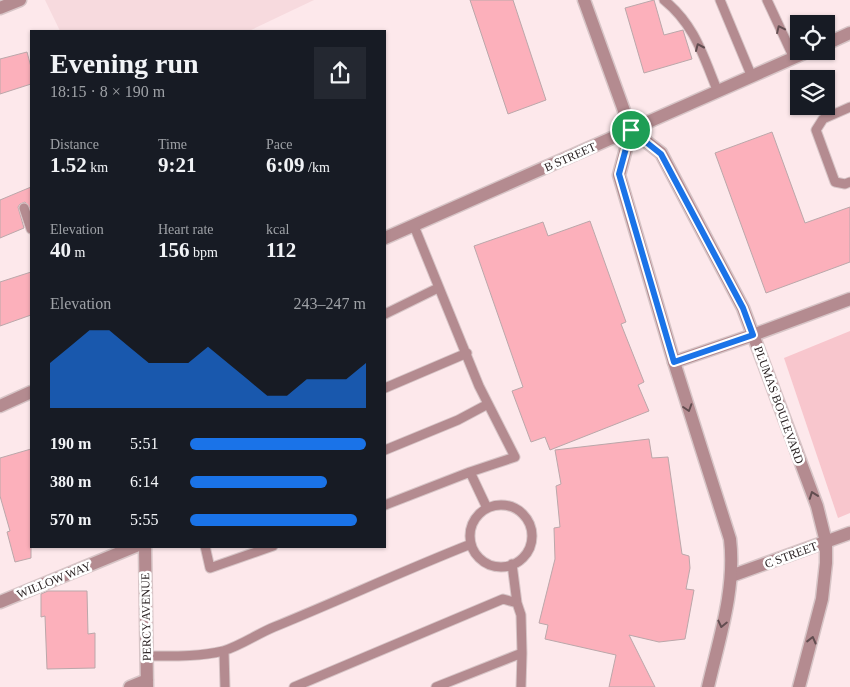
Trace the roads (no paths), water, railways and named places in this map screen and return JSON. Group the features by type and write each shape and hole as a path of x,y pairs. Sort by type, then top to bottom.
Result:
{"street":[{"path":"0,8 20,0"},
{"path":"584,0 631,130 619,174 674,362 730,539 731,576 708,687"},
{"path":"835,40 850,34"},
{"name":"B STREET","path":"386,238 790,60"},
{"name":"PLUMAS BOULEVARD","path":"631,130 661,154 743,308 816,506 826,542 822,600 799,687"},
{"path":"674,362 753,335 850,298"},
{"path":"0,406 30,392"},
{"name":"C STREET","path":"731,576 850,533"},
{"name":"WILLOW WAY","path":"0,602 131,548"},
{"name":"PERCY AVENUE","path":"145,548 147,684"},
{"path":"130,687 147,684"}],"lane":[{"path":"664,0 681,14 697,41 718,92"},
{"path":"720,0 752,77"},
{"path":"767,0 790,49"},
{"path":"850,107 823,119 816,130 835,182 846,184 850,182"},
{"path":"24,208 30,227"},
{"path":"386,505 514,457 488,404 438,288 414,226"},
{"path":"386,314 438,288"},
{"path":"386,388 467,353"},
{"path":"386,450 458,420 488,404"},
{"path":"470,472 487,508"},
{"path":"506,506 516,509 529,523 531,543 527,552 512,564 492,566 483,561 471,544 470,533 472,523 478,514 487,508 506,506"},
{"path":"147,656 192,656 224,651 256,634 323,608 394,574 471,544"},
{"path":"205,548 210,568 267,548"},
{"path":"512,564 517,603 521,615 521,687"},
{"path":"294,687 503,600 517,603"},
{"path":"224,651 225,687"},
{"path":"436,687 522,653"}]}
